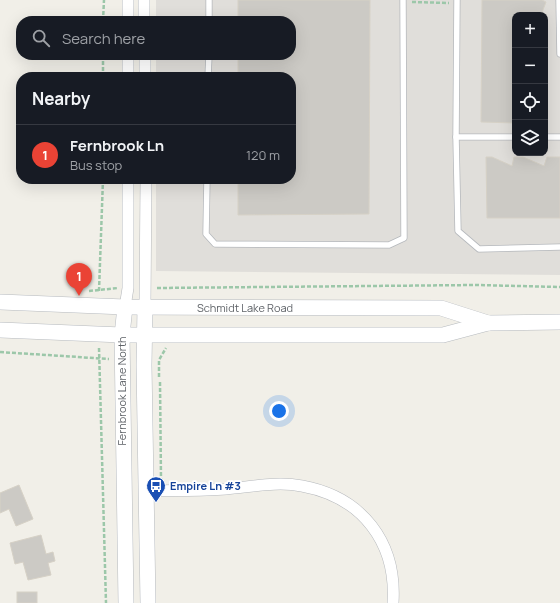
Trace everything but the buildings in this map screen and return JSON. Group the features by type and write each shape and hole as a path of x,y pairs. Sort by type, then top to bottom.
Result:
{"street":[{"path":"128,0 128,16"},
{"path":"144,0 144,16"},
{"path":"128,60 128,72"},
{"path":"145,60 145,72"},
{"name":"Fernbrook Lane North","path":"126,603 122,334 128,288 128,184"},
{"name":"Fernbrook Lane North","path":"146,184 145,334 154,491 148,603"},
{"name":"Schmidt Lake Road","path":"0,302 145,308 441,308 488,323"},
{"name":"Schmidt Lake Road","path":"0,330 122,334 442,335 488,323 560,322"},
{"path":"154,491 225,489 279,484 301,486 322,491 342,500 361,514 375,530 387,550 392,571 393,603"}],"lane":[{"path":"209,0 209,16"},
{"path":"559,0 560,54"},
{"path":"207,184 206,234 215,244 389,245 404,238 403,1"},
{"path":"457,1 456,137 458,231 479,249 560,247"},
{"path":"208,60 208,72"},
{"path":"456,137 512,137"},
{"path":"548,137 560,137"}],"path":[{"path":"104,0 104,16"},
{"path":"403,1 457,1"},
{"path":"103,60 103,72"},
{"path":"100,289 103,184"},
{"path":"166,287 476,285 560,287"},
{"path":"0,352 99,358 106,603"},
{"path":"154,491 160,360"}],"shaded area":[{"path":"156,0 560,0 560,275 156,271 156,184 296,184 296,72 156,72 156,60 296,60 296,16 156,16"}],"place":[{"name":"Fernbrook Ln","path":"79,296"},
{"name":"Empire Ln #3","path":"156,503"}]}
